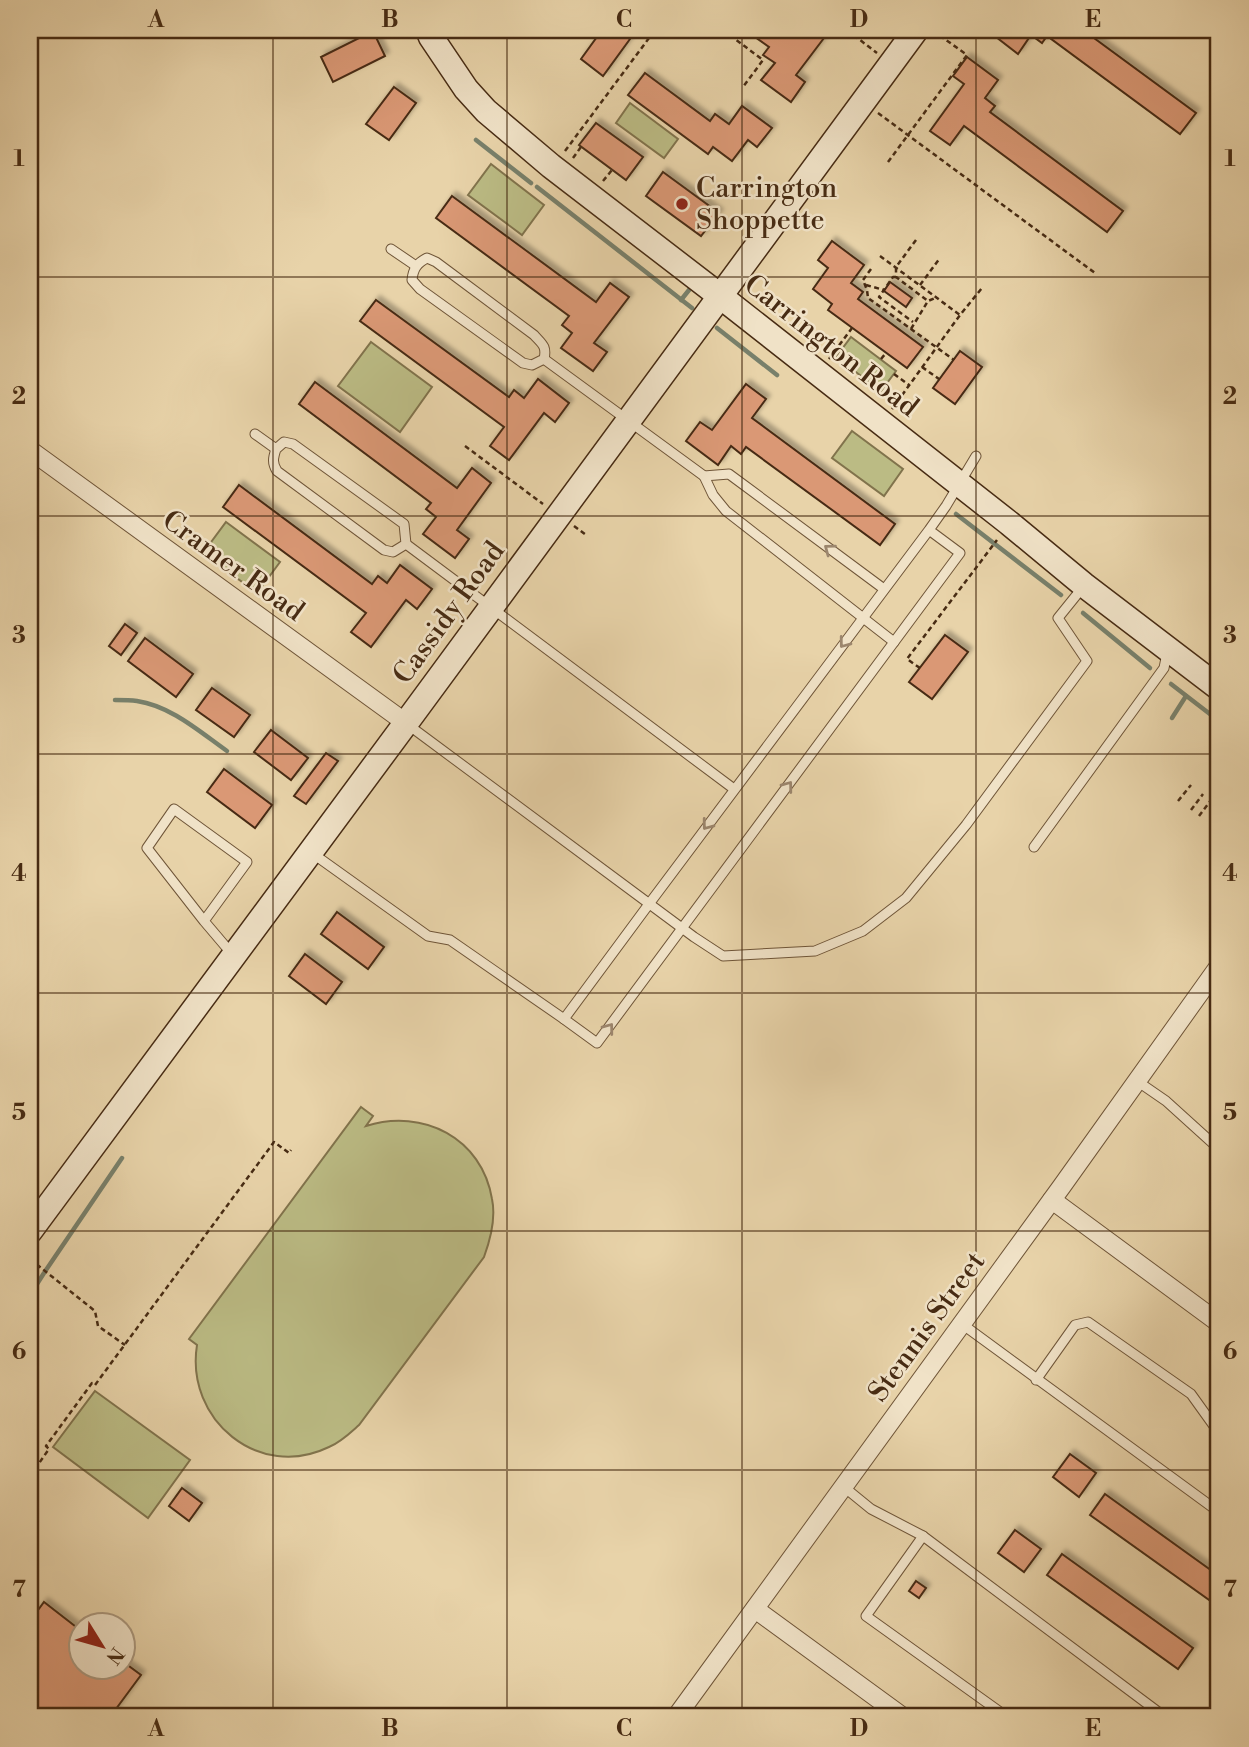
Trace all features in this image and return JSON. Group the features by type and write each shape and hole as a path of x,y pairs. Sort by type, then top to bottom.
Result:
{"street":[{"name":"Carrington Road","path":"428,30 430,37 466,89 486,111 551,166 1219,688"},
{"name":"Cassidy Road","path":"30,1231 916,30"},
{"name":"Cramer Road","path":"30,450 406,723"},
{"name":"Stennis Street","path":"676,1717 1219,966"},
{"path":"1052,1200 1219,1323"},
{"path":"755,1609 903,1717"}],"lane":[{"path":"391,249 416,266"},
{"path":"427,258 436,262 534,335 546,351 544,359 532,365 523,363 420,289 412,280 416,266 427,258"},
{"path":"544,359 704,477 713,495 726,511 894,642"},
{"path":"256,434 276,449"},
{"path":"406,544 393,552 384,550 277,471 273,466 276,449 284,442 293,444 404,524 406,544 734,789"},
{"path":"564,1019 929,530 976,456"},
{"path":"704,477 729,474 884,589"},
{"path":"310,852 428,936 450,940 597,1043 960,553 929,530"},
{"path":"406,723 723,957 815,951 863,931 906,898 966,825 1087,661 1058,618 1084,585"},
{"path":"1034,847 1164,668 1167,648"},
{"path":"204,921 247,862 174,809 147,848 204,921 233,956"},
{"path":"1138,1081 1166,1101 1219,1149"},
{"path":"1036,1380 1075,1325 1088,1322 1191,1394 1219,1433"},
{"path":"962,1324 1219,1512"},
{"path":"844,1487 871,1509 923,1536 1165,1717"},
{"path":"923,1536 866,1616 1007,1717"}],"path":[{"path":"551,166 655,30"},
{"path":"723,30 763,60 743,87"},
{"path":"847,30 891,63"},
{"path":"888,162 967,55 932,30"},
{"path":"863,102 1095,273"},
{"path":"896,277 896,267 916,240"},
{"path":"880,256 960,315"},
{"path":"920,285 940,258"},
{"path":"871,269 863,280 868,298 954,360"},
{"path":"896,277 893,277 878,297 913,323"},
{"path":"896,277 928,301"},
{"path":"865,285 884,290"},
{"path":"881,424 982,288"},
{"path":"911,329 928,301 936,298"},
{"path":"818,374 852,328"},
{"path":"881,359 886,353"},
{"path":"922,367 939,379"},
{"path":"894,374 909,385"},
{"path":"465,446 586,535"},
{"path":"920,668 907,659 998,537"},
{"path":"1178,801 1191,785"},
{"path":"1191,810 1203,794"},
{"path":"1199,816 1211,800"},
{"path":"30,1476 49,1449 46,1447 92,1383 95,1385 274,1142 289,1153 291,1150"},
{"path":"30,1259 95,1311 98,1326 125,1345"}],"green space":[{"path":"630,103 678,139 664,158 616,123"},
{"path":"491,164 544,205 522,235 468,195"},
{"path":"851,337 896,371 881,391 836,357"},
{"path":"371,342 432,387 400,432 338,386"},
{"path":"852,431 903,469 884,496 832,458"},
{"path":"226,522 280,562 257,593 203,553"},
{"path":"361,1107 373,1116 366,1126 387,1121 408,1121 428,1125 463,1144 476,1159 486,1178 492,1199 492,1228 487,1250 359,1425 329,1447 303,1455 277,1456 253,1449 232,1437 215,1419 203,1397 196,1372 197,1345 189,1339"},
{"path":"95,1391 190,1460 148,1518 53,1447"}],"building":[{"path":"602,30 618,30 630,39 603,76 581,59"},
{"path":"745,30 791,30 796,33 799,30 821,30 827,34 796,75 805,82 791,102 761,80 775,63 763,55 769,47"},
{"path":"987,30 1083,30 1196,113 1180,134 1047,36 1042,43 1031,35 1018,54"},
{"path":"373,31 385,56 333,82 321,57"},
{"path":"967,57 998,80 985,98 995,106 990,112 1123,211 1107,232 964,126 950,145 930,131 964,84 953,76"},
{"path":"645,73 710,121 715,114 729,124 742,106 772,128 757,147 748,140 732,161 713,147 708,154 628,95"},
{"path":"394,87 416,103 389,140 366,124"},
{"path":"596,123 643,157 626,180 579,145"},
{"name":"Carrington Shoppette","path":"663,172 719,213 701,236 646,196"},
{"path":"452,196 596,302 610,283 629,297 594,343 607,352 593,371 561,348 572,333 562,325 569,316 436,218"},
{"path":"832,241 864,265 851,283 863,292 858,299 923,347 907,368 828,310 832,304 813,289 828,268 818,260"},
{"path":"890,282 912,298 906,307 884,291"},
{"path":"376,300 509,397 514,390 524,398 538,379 569,403 555,422 544,413 509,460 490,446 504,427 360,321"},
{"path":"960,351 982,367 955,404 933,388"},
{"path":"315,382 457,488 472,468 491,483 457,530 469,539 455,558 423,534 436,517 426,509 431,503 299,404"},
{"path":"746,384 766,399 752,418 895,524 880,545 746,447 741,454 731,446 718,465 686,441 700,422 712,430"},
{"path":"239,485 372,584 378,576 387,583 400,565 432,589 417,609 406,600 371,647 351,632 366,613 223,507"},
{"path":"125,624 137,633 121,655 109,646"},
{"path":"945,635 968,652 932,699 909,682"},
{"path":"145,638 193,674 176,697 128,661"},
{"path":"212,688 250,715 234,737 196,710"},
{"path":"271,730 308,758 291,780 254,752"},
{"path":"326,753 338,761 306,804 294,796"},
{"path":"224,769 272,805 255,828 207,792"},
{"path":"337,912 384,947 368,969 321,934"},
{"path":"305,954 342,982 326,1004 289,976"},
{"path":"1070,1454 1096,1473 1079,1497 1053,1477"},
{"path":"182,1488 202,1503 189,1521 169,1506"},
{"path":"1105,1494 1219,1576 1219,1607 1090,1515"},
{"path":"1015,1530 1041,1549 1024,1572 998,1553"},
{"path":"1062,1554 1193,1648 1178,1669 1047,1575"},
{"path":"916,1581 926,1588 919,1598 909,1591"},
{"path":"44,1602 66,1619 66,1680 136,1680 136,1671 141,1675 110,1717 30,1717 30,1621"}],"waterway":[{"path":"476,140 531,183"},
{"path":"537,187 692,308"},
{"path":"681,300 693,285"},
{"path":"717,328 777,375"},
{"path":"956,514 1061,595"},
{"path":"1083,613 1150,668"},
{"path":"1171,684 1219,721"},
{"path":"1172,718 1186,696"},
{"path":"115,700 137,701 162,708 227,751"},
{"path":"46,1270 122,1158"},
{"path":"30,1295 44,1273"}],"place":[{"name":"Carrington Shoppette","path":"682,204"}]}
